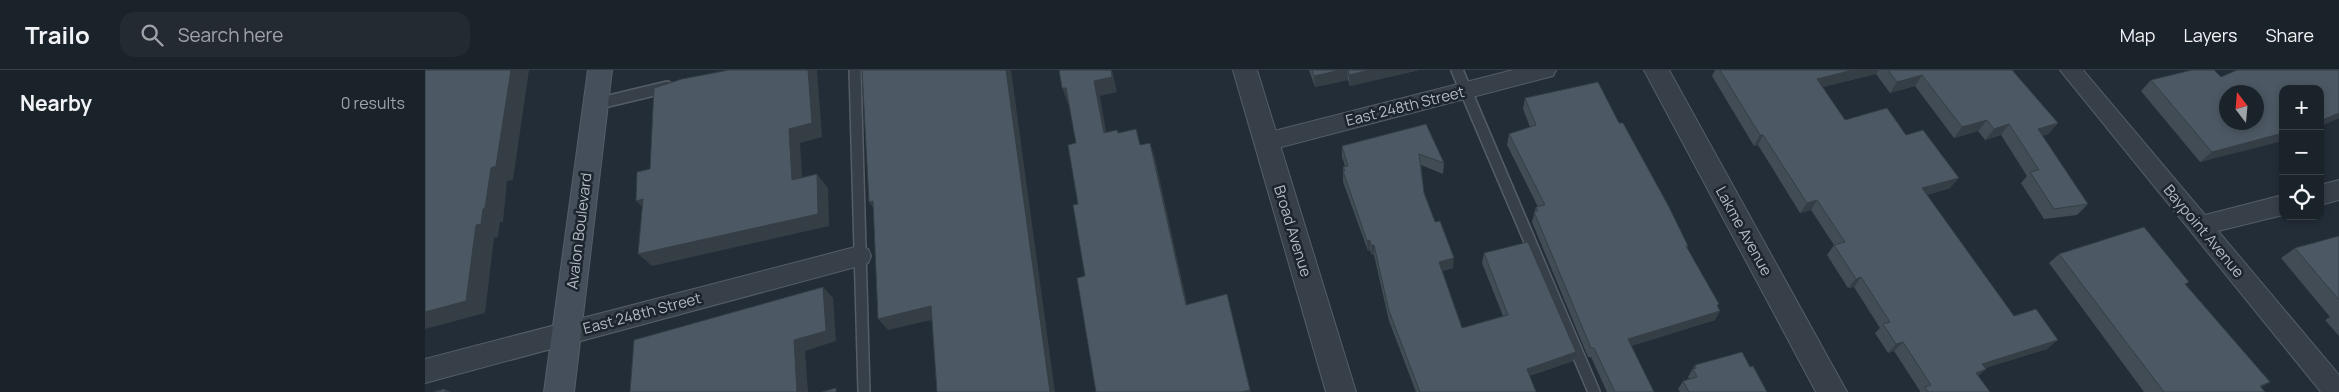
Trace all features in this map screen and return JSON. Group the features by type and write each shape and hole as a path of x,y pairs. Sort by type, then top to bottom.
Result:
{"main road":[{"name":"Avalon Boulevard","path":"559,392 600,70"}],"street":[{"name":"Broad Avenue","path":"1245,70 1341,392"},
{"name":"East 248th Street","path":"1266,142 1545,70"},
{"name":"Lakme Avenue","path":"1656,70 1832,392"},
{"name":"Baypoint Avenue","path":"2071,70 2337,392"},
{"path":"2324,194 2339,190"},
{"path":"2199,226 2279,206"},
{"name":"East 248th Street","path":"425,370 859,256"}],"lane":[{"path":"855,70 864,392"},
{"path":"1457,70 1594,392"},
{"path":"596,104 675,85"}],"building":[{"path":"425,70 511,70 496,166 491,168 481,224 476,225 466,301 425,312"},
{"path":"729,70 808,70 812,123 789,129 792,180 817,174 818,214 638,254 643,199 636,201 637,172 650,169 654,88 682,79"},
{"path":"862,70 1006,70 1050,392 937,392 931,306 878,319 873,201 869,202"},
{"path":"1059,70 1111,70 1112,77 1094,81 1104,133 1117,130 1118,133 1136,129 1140,145 1150,143 1186,305 1227,294 1250,390 1241,392 1096,392 1077,278 1085,276 1073,205 1078,204 1068,145 1076,143 1066,88 1062,88"},
{"path":"1312,70 1341,70 1314,76"},
{"path":"1348,70 1370,70 1349,75"},
{"path":"1720,70 1853,70 1817,79 1845,120 1887,108 1906,135 1923,130 1959,178 1922,188 2014,316 2036,309 2058,340 1982,364 1986,369 1976,373 1990,392 1928,392 1925,387 1931,385 1903,342 1896,344 1883,324 1890,322 1861,277 1856,279 1834,245 1845,242 1817,200 1807,203 1763,135 1760,135"},
{"path":"1888,70 2012,70 2058,123 2038,129 2088,204 2054,209 2030,172 2039,170 2009,124 1994,129 1987,120 1962,127 1922,75 1897,82"},
{"path":"2192,70 2214,70 2221,77 2237,70 2339,70 2339,113 2324,119 2324,85 2279,85 2279,134 2212,152 2151,80"},
{"path":"1598,82 1619,123 1623,123 1669,207 1688,246 1686,246 1719,304 1717,305 1720,311 1628,339 1654,392 1615,392 1594,348 1591,348 1534,212 1538,211 1536,207 1545,205 1509,134 1536,125 1525,98"},
{"path":"1426,124 1444,163 1419,154 1424,193 1435,222 1440,221 1454,258 1439,262 1462,328 1508,315 1484,253 1528,242 1576,352 1527,369 1536,392 1420,392 1389,311 1374,245 1371,245 1370,240 1367,241 1343,171 1345,171 1343,167 1348,166 1342,146"},
{"path":"2144,227 2189,282 2185,284 2270,382 2260,386 2265,392 2164,392 2059,254"},
{"path":"2339,236 2339,300 2295,248"},
{"path":"823,287 826,331 794,340 797,392 630,392 634,340"},
{"path":"1742,352 1750,367 1753,366 1767,392 1689,392 1683,381 1697,377 1693,369 1696,368 1695,365"},
{"path":"836,388 836,392 822,392"},
{"path":"445,389 445,392 434,392"}]}
